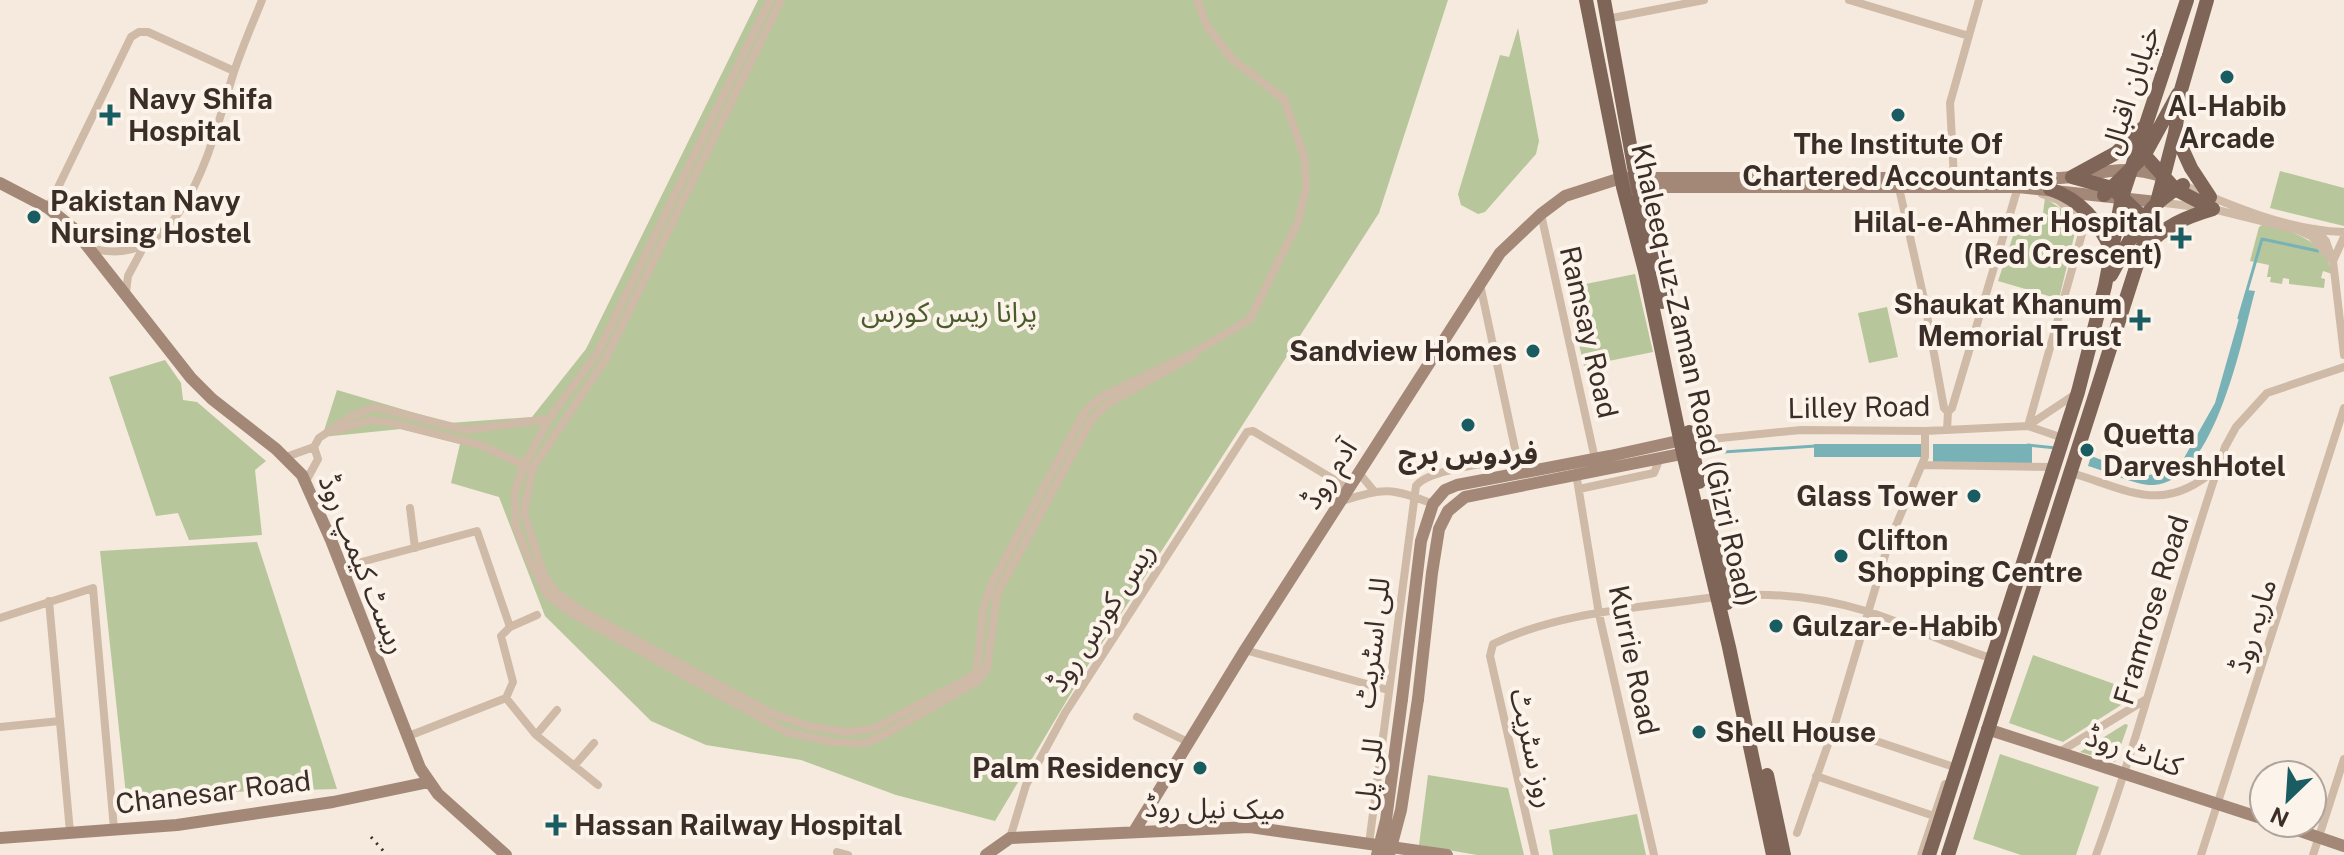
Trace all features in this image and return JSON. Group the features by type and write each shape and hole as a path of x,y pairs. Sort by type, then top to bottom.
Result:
{"main road":[{"name":"Khaleeq-uz-Zaman Road (Gizri Road)","path":"1586,0 1720,597 1784,855"},
{"name":"Khaleeq-uz-Zaman Road (Gizri Road)","path":"1604,0 1629,182 1645,271 1678,424 1687,445"},
{"name":"خیابان اقبال","path":"2131,169 2142,152 2148,123 2187,0"},
{"name":"خیابان اقبال","path":"2147,220 2157,202 2164,177 2181,90 2207,0"},
{"path":"2181,90 2142,152 2164,177 2211,203"},
{"path":"2072,177 2116,153 2148,123"},
{"path":"2175,133 2211,203"},
{"path":"1927,853 2078,392 2105,286 2111,249 2113,193 2131,169"},
{"path":"2072,177 2113,193 2147,220"},
{"path":"2157,202 2179,187"},
{"path":"2050,189 2073,199 2111,249"},
{"path":"2142,252 2160,232 2211,203"},
{"path":"1952,854 1974,769 2142,252 2147,220"},
{"path":"2105,286 2147,220"},
{"name":"Khaleeq-uz-Zaman Road (Gizri Road)","path":"1732,642 1773,855"}],"street":[{"path":"126,292 128,276 144,246 174,218 198,180 234,71 262,0"},
{"path":"770,0 598,352 549,419 528,467 524,513 543,573 555,591 577,608 771,713 846,732 873,729 969,678 977,670 983,609 992,583 1085,411 1101,397 1200,349 1250,319 1298,222 1306,188 1305,159 1284,99 1232,59 1207,26 1197,0"},
{"path":"528,467 605,360 781,0"},
{"path":"1607,19 1704,0"},
{"path":"1849,0 1969,36"},
{"path":"1885,11 1888,0"},
{"path":"1954,179 1950,103 1979,0"},
{"path":"48,208 131,37 139,32 148,32 234,71"},
{"path":"1629,182 1739,187 1899,188 2017,186 2111,169 2131,169 2164,177"},
{"path":"1629,182 1954,179 2113,193 2157,202 2211,203 2344,235 2333,261"},
{"name":"آدم روڈ","path":"1135,830 1245,650 1500,253 1565,196 1629,182"},
{"name":"ریسٹ کیمپ روڈ","path":"0,183 48,208 73,228 191,378 212,399 286,457 306,481 420,768 438,794 506,855"},
{"path":"2017,186 2058,200 2086,217 2028,426"},
{"path":"1947,430 1948,412 1952,408 2017,186"},
{"path":"1899,188 1944,408 1948,412"},
{"path":"2211,203 2311,236 2333,261"},
{"name":"Ramsay Road","path":"1541,214 1595,459"},
{"path":"2315,229 2326,241 2333,261 2344,355"},
{"path":"88,247 121,252 144,246"},
{"path":"1413,496 1419,481 1425,478 1517,458 1480,283"},
{"name":"Framrose Road","path":"2096,855 2126,773 2218,468 2236,427 2267,393 2344,367"},
{"path":"2028,426 2078,392"},
{"path":"286,457 314,447 319,438 350,417 375,407 465,430 549,419"},
{"name":"ماریہ روڈ","path":"2201,855 2344,408"},
{"path":"319,438 360,421 371,420 480,445 528,467"},
{"path":"1579,489 1654,473 1658,452 1678,424"},
{"name":"Lilley Road","path":"1448,511 1465,497 1687,445 1801,430 1925,431 2028,426 2063,438"},
{"name":"ریس کورس روڈ","path":"1010,838 1026,785 1065,713 1250,431 1348,488"},
{"path":"1797,833 1834,727 1889,542 1925,457 1925,431"},
{"path":"306,481 318,459 314,447"},
{"path":"1340,501 1374,491 1400,491 1433,504 1445,490 1457,485 1595,459 1658,452"},
{"path":"1922,465 2054,467"},
{"path":"2072,473 2155,497 2173,495 2187,489 2218,468"},
{"path":"1359,473 1374,491"},
{"name":"Kurrie Road","path":"1576,473 1599,614 1654,855"},
{"name":"للی اسٹریٹ","path":"1369,844 1413,496"},
{"name":"للی پل","path":"1377,855 1386,820 1421,541 1433,504"},
{"path":"410,508 415,548"},
{"name":"للی پل","path":"1389,855 1401,810 1418,699 1435,552 1439,529 1448,511"},
{"path":"354,564 477,531 510,627"},
{"path":"0,618 93,588 114,829"},
{"path":"1599,614 1760,593 1812,597 1867,611 1991,658 1934,816 1927,853"},
{"path":"49,601 70,832"},
{"name":"روز سٹریٹ","path":"1535,855 1490,651 1493,644 1512,635 1599,614"},
{"path":"406,737 506,698 513,682 501,636 510,627 537,615"},
{"path":"1245,650 1388,690"},
{"path":"506,698 536,735 598,785"},
{"path":"2061,751 2146,700"},
{"path":"536,735 557,710"},
{"path":"1137,717 1188,742"},
{"path":"0,727 60,721"},
{"path":"1834,727 1951,766"},
{"name":"کناٹ روڈ","path":"1987,729 2248,814"},
{"path":"574,766 594,743"},
{"path":"2328,808 2344,759"},
{"path":"1816,776 1934,816"},
{"name":"Chanesar Road","path":"0,838 177,825 333,802 429,782"},
{"name":"میک نیل روڈ","path":"1010,838 1250,827 1447,855"},
{"path":"986,855 1010,838"},
{"path":"837,852 848,855"}],"green space":[{"name":"پرانا ریس کورس","path":"758,0 1448,0 1379,213 1083,673 995,821 896,795 801,760 706,745 651,721 545,616 499,497 451,483 460,444 401,429 322,437 337,390 449,423 532,417 586,349"},
{"path":"1518,28 1539,141 1536,154 1485,212 1478,214 1461,205 1458,194 1500,55 1509,57"},
{"path":"2280,171 2344,188 2344,226 2270,208"},
{"path":"2045,198 2078,220 2059,299 1998,281 2016,227 2026,230 2030,219 2045,224 2048,215 2043,213"},
{"path":"2265,223 2307,240 2323,253 2332,274 2323,271 2321,278 2325,279 2324,288 2289,284 2289,279 2283,278 2282,284 2270,282 2271,277 2267,277 2269,265 2250,261 2259,227"},
{"path":"1635,274 1653,352 1584,366 1566,288"},
{"path":"1887,307 1898,357 1869,363 1858,313"},
{"path":"165,360 181,383 183,400 197,402 266,461 255,470 262,535 189,540 178,513 156,516 109,377"},
{"path":"257,542 337,789 126,795 100,551"},
{"path":"2033,655 2131,690 2129,700 2063,742 2009,723"},
{"path":"2128,725 2115,762 2080,752"},
{"path":"2000,754 2099,787 2076,855 2021,855 1973,839"},
{"path":"1428,775 1508,788 1524,855 1477,855 1419,845"},
{"path":"1637,814 1646,855 1553,855 1549,830"}],"water":[{"path":"2247,290 2255,291 2233,372 2209,435 2194,460 2175,477 2154,485 2130,481 2088,466 2091,456 2145,476 2175,469 2215,403"},
{"path":"1814,444 1921,444 1921,457 1814,457"},
{"path":"1933,444 2032,444 2032,463 1933,463"}],"waterway":[{"path":"2239,318 2262,239 2318,251"},
{"path":"2028,445 2056,448"},
{"path":"1708,453 1816,446"}],"railway":[{"path":"371,837 387,855"}],"place":[{"name":"Al-Habib Arcade","path":"2227,77"},
{"name":"Navy Shifa Hospital","path":"110,115"},
{"name":"The Institute Of Chartered Accountants","path":"1898,115"},
{"name":"Pakistan Navy Nursing Hostel","path":"34,217"},
{"name":"Hilal-e-Ahmer Hospital (Red Crescent)","path":"2181,238"},
{"name":"Shaukat Khanum Memorial Trust","path":"2140,320"},
{"name":"Sandview Homes","path":"1533,351"},
{"name":"فردوس برج","path":"1468,425"},
{"name":"Quetta DarveshHotel","path":"2087,450"},
{"name":"Glass Tower","path":"1974,496"},
{"name":"Clifton Shopping Centre","path":"1841,556"},
{"name":"Gulzar-e-Habib","path":"1776,626"},
{"name":"Shell House","path":"1699,732"},
{"name":"Palm Residency","path":"1200,768"},
{"name":"Hassan Railway Hospital","path":"556,825"}]}
